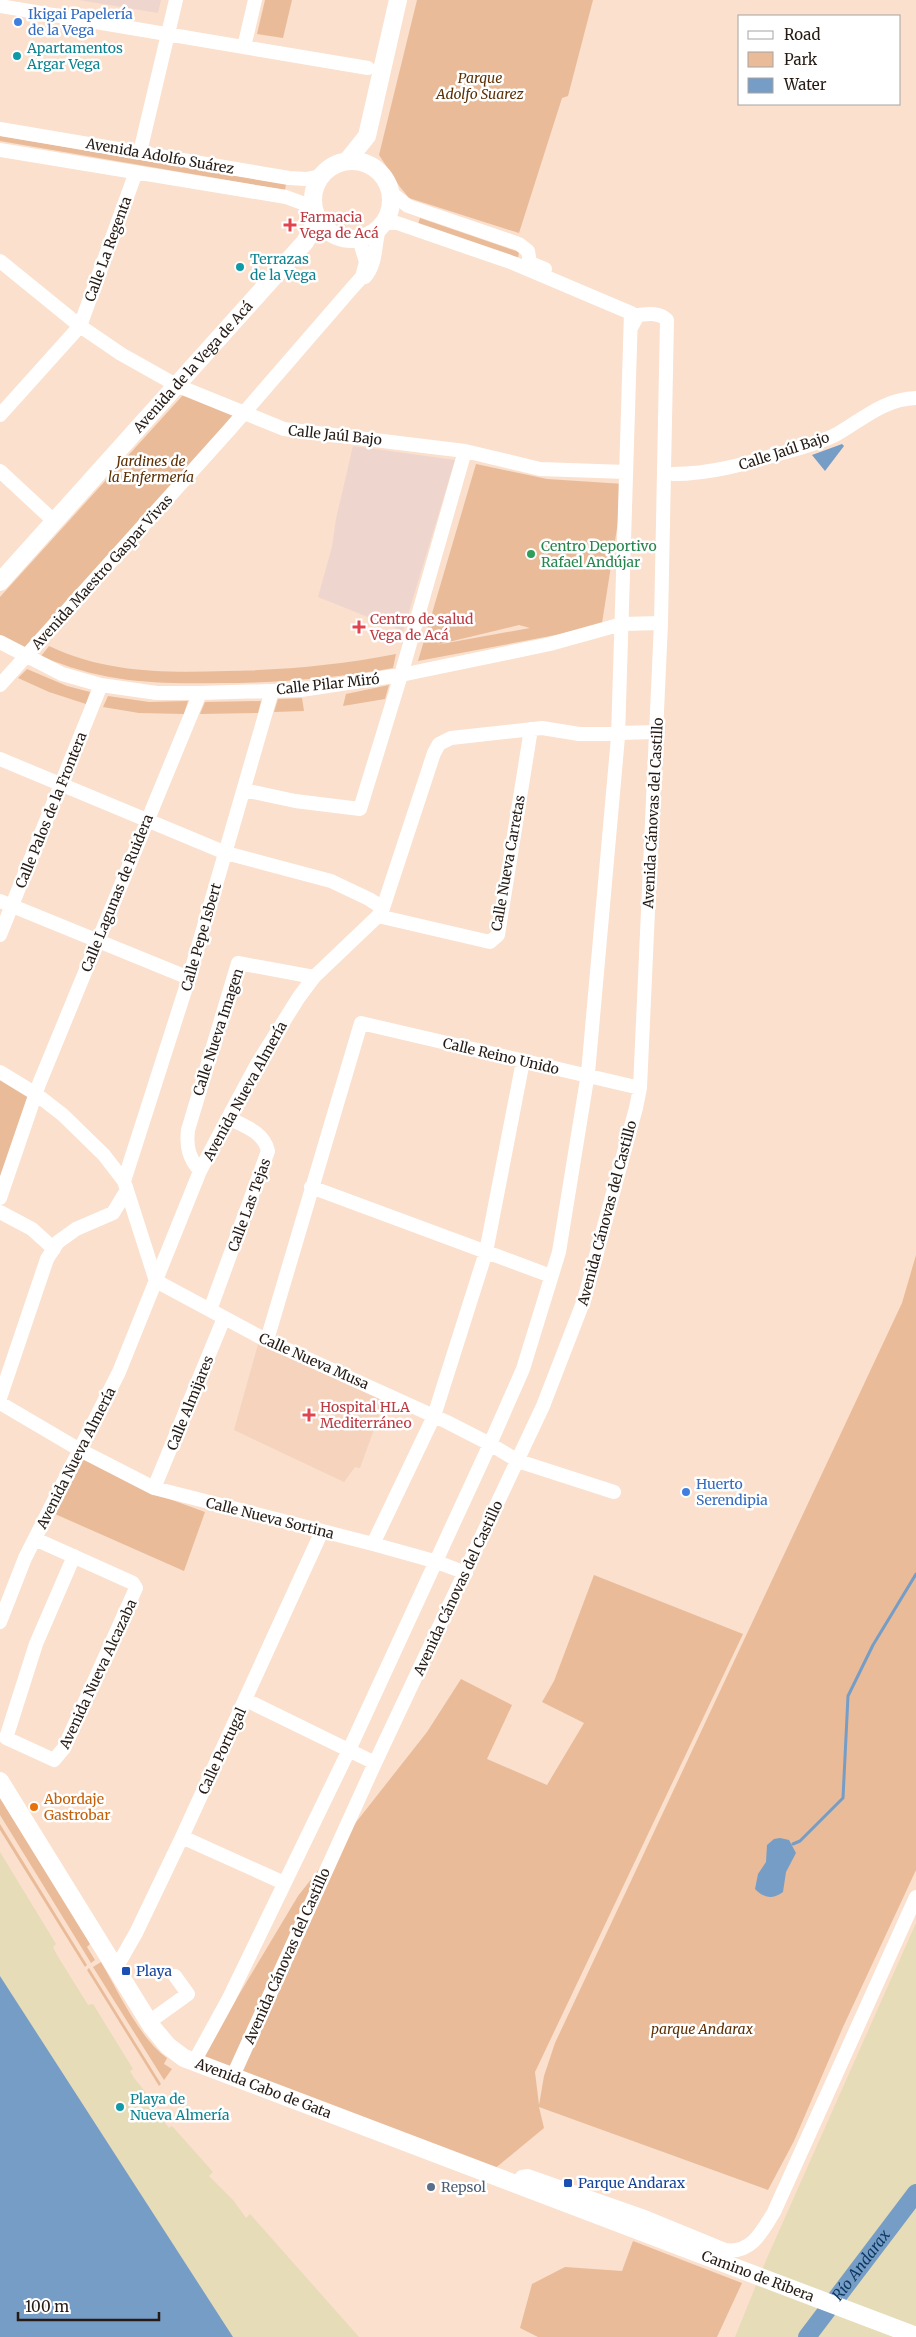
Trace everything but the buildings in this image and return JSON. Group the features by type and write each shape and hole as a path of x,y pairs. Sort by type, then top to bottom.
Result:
{"main road":[{"path":"374,168 367,136 398,0"},
{"path":"347,161 367,136"},
{"path":"305,242 322,235 359,239 381,226 390,208 390,192 384,179 374,168 361,162 347,161 332,166 321,176 313,194 314,211 322,227 333,235"},
{"name":"Avenida de la Vega de Acá","path":"0,582 178,386 305,242 314,226 314,211"},
{"name":"Avenida Cabo de Gata","path":"0,1781 149,2022 172,2049 194,2062 232,2078 654,2237"},
{"name":"Camino de Ribera","path":"654,2237 916,2336"}],"street":[{"path":"140,152 176,0"},
{"path":"244,47 255,0"},
{"path":"0,6 368,68"},
{"name":"Avenida Adolfo Suárez","path":"0,129 293,178 306,179 321,176"},
{"name":"Avenida Adolfo Suárez","path":"0,150 290,197 314,211"},
{"name":"Calle La Regenta","path":"80,326 136,172"},
{"path":"390,192 408,206 519,244 528,251 530,263 649,313"},
{"path":"194,2062 228,1998 349,1750 523,1369 558,1252 588,1076 618,733 631,312 513,263 397,223 381,226"},
{"name":"Avenida Maestro Gaspar Vivas","path":"0,685 230,429 361,278 371,270 374,262 375,242 381,226"},
{"path":"359,239 366,262 361,278"},
{"name":"Calle Jaúl Bajo","path":"0,261 80,326 121,354 178,386 284,429 465,451 540,469 626,472"},
{"path":"631,328 638,315 649,313"},
{"name":"Avenida Cánovas del Castillo","path":"232,2078 375,1763 543,1406 584,1300 640,1088 661,623 667,320 663,316 649,313"},
{"path":"0,415 80,326"},
{"name":"Calle Jaúl Bajo","path":"672,474 693,474 726,469 810,445 836,434 880,407 904,399 916,398"},
{"path":"244,790 295,801 360,809 465,451"},
{"path":"0,472 55,522"},
{"name":"Calle Pilar Miró","path":"0,642 25,657 62,674 101,685 157,692 272,691 301,690 400,676 550,644 622,624 661,623"},
{"name":"Calle Palos de la Frontera","path":"0,935 6,903 62,784 101,685"},
{"name":"Calle Pepe Isbert","path":"54,1248 58,1242 76,1230 113,1213 126,1186 226,853 272,691"},
{"name":"Calle Lagunas de Ruidera","path":"0,1198 36,1094 200,693"},
{"name":"Avenida Nueva Almería","path":"0,1622 10,1593 35,1539 120,1372 200,1172 228,1118 282,1022 314,977 381,912 439,744 451,738 542,728 579,734 657,732"},
{"name":"Calle Nueva Carretas","path":"381,912 490,942 498,935 531,729"},
{"path":"0,759 226,853 331,881 356,892 381,912"},
{"path":"6,903 189,978"},
{"name":"Calle Nueva Imagen","path":"200,1172 190,1157 187,1147 188,1130 238,963 314,977"},
{"name":"Calle Reino Unido","path":"311,1187 361,1023 640,1088"},
{"path":"373,1544 434,1416 486,1252 524,1061"},
{"path":"0,1072 36,1094 63,1115 104,1155 126,1186 156,1281"},
{"name":"Calle Las Tejas","path":"210,1310 268,1151 266,1142 259,1134 228,1118"},
{"path":"267,1340 311,1187 551,1276"},
{"path":"0,1212 32,1230 54,1248 47,1259 37,1285 0,1398"},
{"name":"Calle Nueva Musa","path":"156,1281 267,1340 434,1416 490,1444 518,1461 614,1492"},
{"name":"Calle Almijares","path":"154,1488 224,1318"},
{"name":"Calle Nueva Sortina","path":"0,1403 80,1450 154,1488 373,1544 434,1561 466,1573"},
{"name":"Calle Portugal","path":"116,1968 136,1933 182,1837 322,1531"},
{"name":"Avenida Nueva Alcazaba","path":"35,1539 74,1556 133,1583 136,1588 64,1748 54,1760 6,1738 36,1644 74,1556"},
{"path":"246,1700 375,1763"},
{"path":"182,1837 284,1882"},
{"path":"517,2184 522,2177 528,2176 642,2216 725,2250 739,2251 747,2248 756,2241 774,2212 916,1897"},
{"path":"149,2022 188,1994 175,1976"}],"shaded area":[{"path":"79,0 161,0 158,13"},
{"path":"353,446 455,460 403,631 318,597 332,547 336,519"},
{"name":"Hospital HLA Mediterráneo","path":"259,1341 385,1399 360,1468 355,1467 344,1482 234,1430"}],"green space":[{"path":"265,0 292,0 283,38 257,34"},
{"name":"Parque Adolfo Suarez","path":"417,0 593,0 568,96 562,98 519,233 409,198 379,155"},
{"path":"0,136 286,184 285,190 0,141"},
{"path":"420,218 519,252 518,258 418,224"},
{"name":"Jardines de la Enfermería","path":"183,395 232,413 232,417 25,648 0,636 0,597"},
{"name":"Centro Deportivo Rafael Andújar","path":"476,464 547,479 624,484 602,623 561,634 418,661","holes":["519,625 530,628 436,645"]},
{"path":"49,646 92,662 136,669 181,672 291,668 333,664 396,654 393,668 350,675 264,682 173,683 130,680 86,672 41,656"},
{"path":"27,669 67,686 90,692 86,704 49,692 18,678"},
{"path":"389,685 385,699 343,706 346,694"},
{"path":"108,696 149,702 188,701 184,714 139,713 103,707"},
{"path":"302,698 304,711 274,712 278,699"},
{"path":"261,701 258,713 200,714 205,702"},
{"path":"0,1077 29,1095 0,1183"},
{"name":"parque Andarax","path":"916,1255 916,1870 843,2027 794,2141 768,2190 539,2107 544,2128 493,2170 201,2058 298,1896 427,1732 461,1679 512,1705 487,1759 547,1785 584,1723 542,1702 554,1681 594,1575 743,1634 535,2072 539,2105 544,2076 555,2043 902,1303"},
{"path":"84,1459 142,1489 205,1512 184,1571 55,1514"},
{"path":"0,1798 90,1944 87,1947 95,1960 91,1963 0,1815"},
{"path":"0,1824 87,1965 85,1967 0,1830"},
{"path":"101,1962 139,2027 157,2050 167,2058 164,2064 172,2069 164,2080 93,1967"},
{"path":"89,1968 161,2084 159,2086 87,1970"},
{"path":"633,2241 742,2283 717,2337 538,2337 520,2328 532,2284 565,2267 622,2271"}],"sand":[{"name":"Playa de Nueva Almería","path":"0,1852 56,1944 53,1947 57,1955 88,2005 93,2004 133,2069 130,2071 166,2124 169,2128 172,2126 213,2172 209,2176 233,2200 246,2218 250,2214 359,2337 233,2337 0,1976"},
{"path":"916,1923 916,2337 735,2337 767,2258"}],"water":[{"path":"842,444 844,446 825,471 812,455"},
{"path":"774,1839 789,1840 796,1853 786,1872 783,1892 768,1897 755,1889 758,1874 766,1862 767,1845"},
{"path":"0,1976 233,2337 0,2337"}],"waterway":[{"path":"793,1844 800,1841 843,1798 848,1696 873,1645 916,1574"},
{"name":"Río Andarax","path":"807,2337 916,2193"}],"place":[{"name":"Ikigai Papelería de la Vega","path":"18,22"},
{"name":"Apartamentos Argar Vega","path":"17,56"},
{"name":"Farmacia Vega de Acá","path":"290,225"},
{"name":"Terrazas de la Vega","path":"240,267"},
{"name":"Centro Deportivo Rafael Andújar","path":"531,554"},
{"name":"Centro de salud Vega de Acá","path":"359,627"},
{"name":"Hospital HLA Mediterráneo","path":"309,1415"},
{"name":"Huerto Serendipia","path":"686,1492"},
{"name":"Abordaje Gastrobar","path":"34,1807"},
{"name":"Playa","path":"126,1971"},
{"name":"Playa de Nueva Almería","path":"120,2107"},
{"name":"Parque Andarax","path":"568,2183"},
{"name":"Repsol","path":"431,2187"}]}
